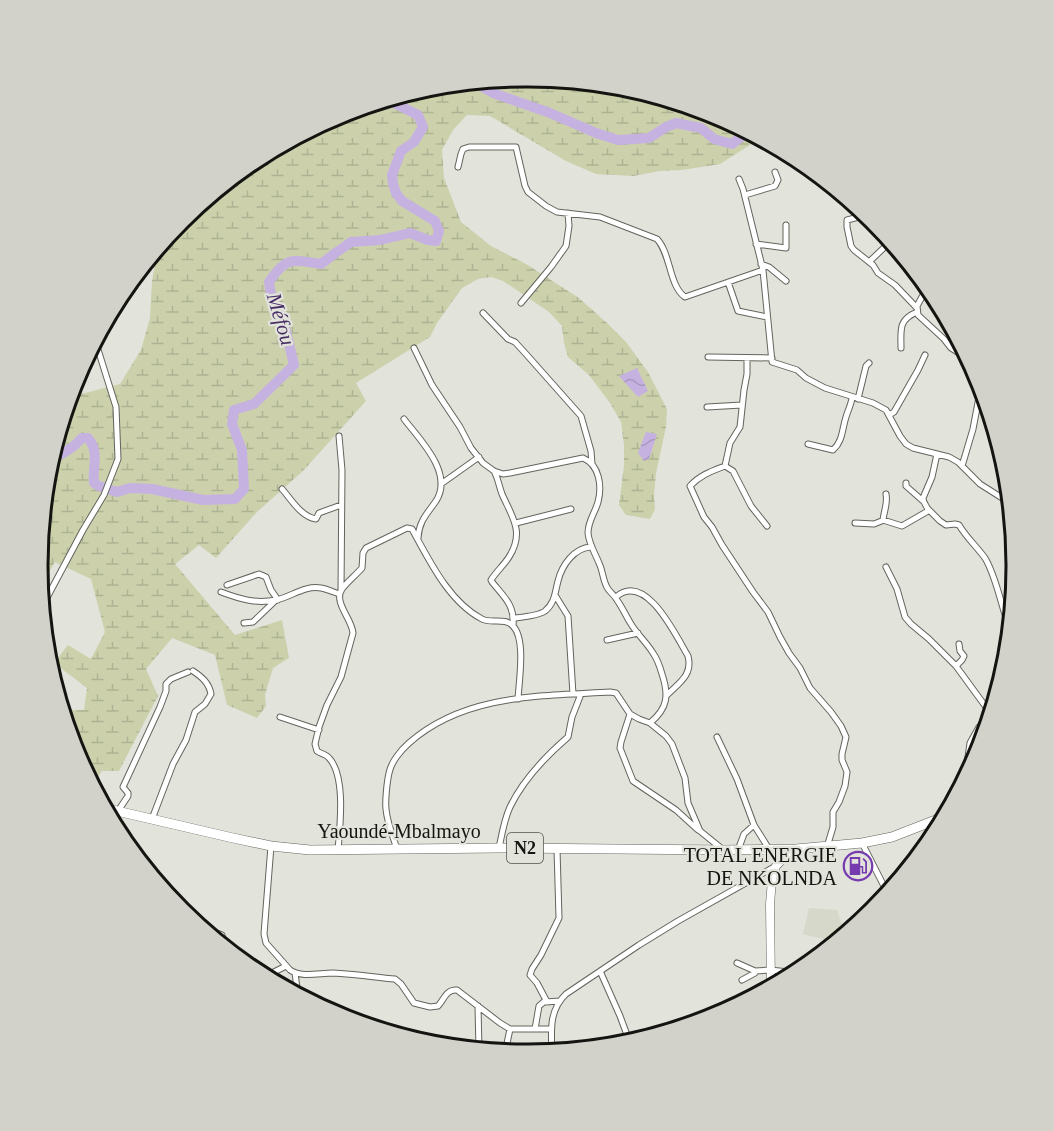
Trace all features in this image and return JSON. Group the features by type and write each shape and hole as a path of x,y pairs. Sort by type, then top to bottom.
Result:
{"highway":[{"name":"Yaoundé-Mbalmayo","path":"118,811 271,846 310,850 796,849 862,843 892,837 932,821"}],"street":[{"path":"459,167 460,154 469,147 516,147 528,192 557,212 600,217 657,239 663,246 678,290 685,297 762,267 769,267 786,281"},
{"path":"745,195 775,186 778,180 775,172"},
{"path":"739,178 762,267 772,362 797,370 806,378 825,388 883,407 906,444 913,448 950,457 980,484 1001,497"},
{"path":"521,303 566,246 568,213"},
{"path":"856,217 847,220 851,246 906,296 917,310 918,315 955,351"},
{"path":"756,244 786,248 786,225"},
{"path":"869,262 884,247"},
{"path":"728,282 738,311 767,317"},
{"path":"901,348 903,323 917,310 922,295"},
{"path":"483,313 526,354 581,416 591,451 591,464"},
{"path":"414,348 432,385 471,448 483,463 494,471 503,474 510,473 583,458 591,464 599,478 598,502 588,533 591,547 600,565 607,588 616,597 631,624 658,661 665,681 666,703 651,723"},
{"path":"49,594 104,495 118,459 116,407 99,351"},
{"path":"889,415 894,412 925,355"},
{"path":"708,357 772,358"},
{"path":"725,466 730,443 740,427 747,357"},
{"path":"808,444 833,450 836,448 842,439 844,422 868,363"},
{"path":"707,406 742,405"},
{"path":"962,466 979,408"},
{"path":"404,419 436,462 440,473 441,484 438,498 418,527 418,540"},
{"path":"338,850 341,791 333,763 316,748 327,705 341,677 353,633 339,600 342,470 339,436"},
{"path":"923,501 937,454"},
{"path":"441,484 479,457"},
{"path":"725,466 733,471 757,516 767,526"},
{"path":"725,466 707,472 690,486 698,505 722,545 768,612 810,688 831,712 846,737 842,754 847,772 845,786 833,812 833,827 827,847"},
{"path":"494,471 516,523 517,531 509,558 491,580 511,607 514,618 513,626"},
{"path":"906,483 906,486 940,521 946,525 959,525 985,559 1004,611"},
{"path":"282,489 305,515 314,519 319,513 341,505"},
{"path":"884,520 882,520 887,506 886,494"},
{"path":"516,523 571,509"},
{"path":"855,523 874,524 884,520 902,526 928,509"},
{"path":"340,593 362,568 363,553 366,548 407,528 412,529 445,585 462,605 483,620 507,622 513,626 520,647 518,699"},
{"path":"514,618 543,613 550,606 558,580 571,557 581,549 591,547"},
{"path":"886,567 897,589 905,617 956,666 985,706"},
{"path":"227,585 259,574 266,578 276,600"},
{"path":"221,592 244,600 276,600 313,588 340,593"},
{"path":"616,597 626,590 636,591 648,597 663,615 688,656 690,663 688,672 667,695"},
{"path":"555,595 568,616 573,694"},
{"path":"244,623 253,622 276,600"},
{"path":"607,640 638,633"},
{"path":"956,666 964,656 959,644"},
{"path":"118,811 128,796 123,787 160,707 166,684 171,679 190,672 206,681 212,694 195,712 186,740 173,764 152,819"},
{"path":"397,849 386,811 389,771 401,750 419,734 441,720 488,703 573,694 616,693 630,714 651,723 666,736 685,778 688,803 700,831"},
{"path":"499,848 503,827 524,785 555,748 568,737 572,717 581,694"},
{"path":"630,714 620,748 633,781 676,810 723,850"},
{"path":"280,717 319,730"},
{"path":"969,752 970,743 976,732"},
{"path":"717,737 737,779 754,825 769,849"},
{"path":"738,850 744,834 754,825"},
{"path":"862,843 883,885"},
{"path":"271,846 264,934 266,944 295,973 333,973 395,979 414,1003 430,1007 438,1006 448,992 457,990 510,1029 551,1029"},
{"path":"557,849 559,918 530,975 537,983 546,1002 559,1000 639,945 776,866 796,849"},
{"path":"770,977 770,904 776,866"},
{"path":"737,963 755,971 781,971"},
{"path":"274,972 286,966"},
{"path":"600,971 626,1034"},
{"path":"742,980 755,971"},
{"path":"295,973 297,985"},
{"path":"535,1029 539,1006 546,1000"},
{"path":"552,1043 554,1010 559,1000"},
{"path":"478,1006 479,1041"},
{"path":"507,1043 510,1029"}],"shaded area":[{"path":"809,908 837,910 844,925 826,940 803,934"}],"green space":[{"path":"527,86 590,91 651,103 681,112 752,143 720,164 633,176 596,174 566,161 490,116 467,115 453,130 442,150 444,178 461,222 491,246 526,264 579,298 607,323 626,342 648,372 667,409 666,427 656,473 655,509 650,519 626,515 619,505 624,466 621,422 589,375 568,357 562,326 549,312 503,281 491,277 478,279 462,288 430,337 356,383 366,401 303,471 257,512 216,558 199,545 175,564 235,635 282,620 289,658 273,668 265,695 266,706 257,718 227,705 215,655 172,638 146,669 158,696 119,771 102,771 97,778 70,710 84,710 87,688 59,667 57,659 68,645 91,659 105,632 91,579 55,562 48,574 52,503 64,442 79,394 120,384 141,350 150,318 155,265 167,250 211,205 235,185 315,136 373,112 403,103 464,91"}],"water":[{"path":"637,368 648,391 638,397 619,376"},
{"path":"646,432 657,434 649,459 644,461 638,453"}],"waterway":[{"name":"Méfou","path":"486,89 618,140 649,138 676,123 701,128 714,139 732,144 741,137"},
{"name":"Méfou","path":"61,454 82,438 88,438 95,454 94,483 117,492 130,488 152,489 203,500 235,499 244,489 242,450 232,424 234,410 254,404 294,365 284,323 271,295 269,282 275,273 291,261 321,264 351,242 380,240 410,233 436,241 439,231 435,221 402,201 393,184 392,175 401,151 414,142 423,127 418,115 397,105"}],"place":[{"name":"TOTAL ENERGIE DE NKOLNDA","path":"858,866"}]}
